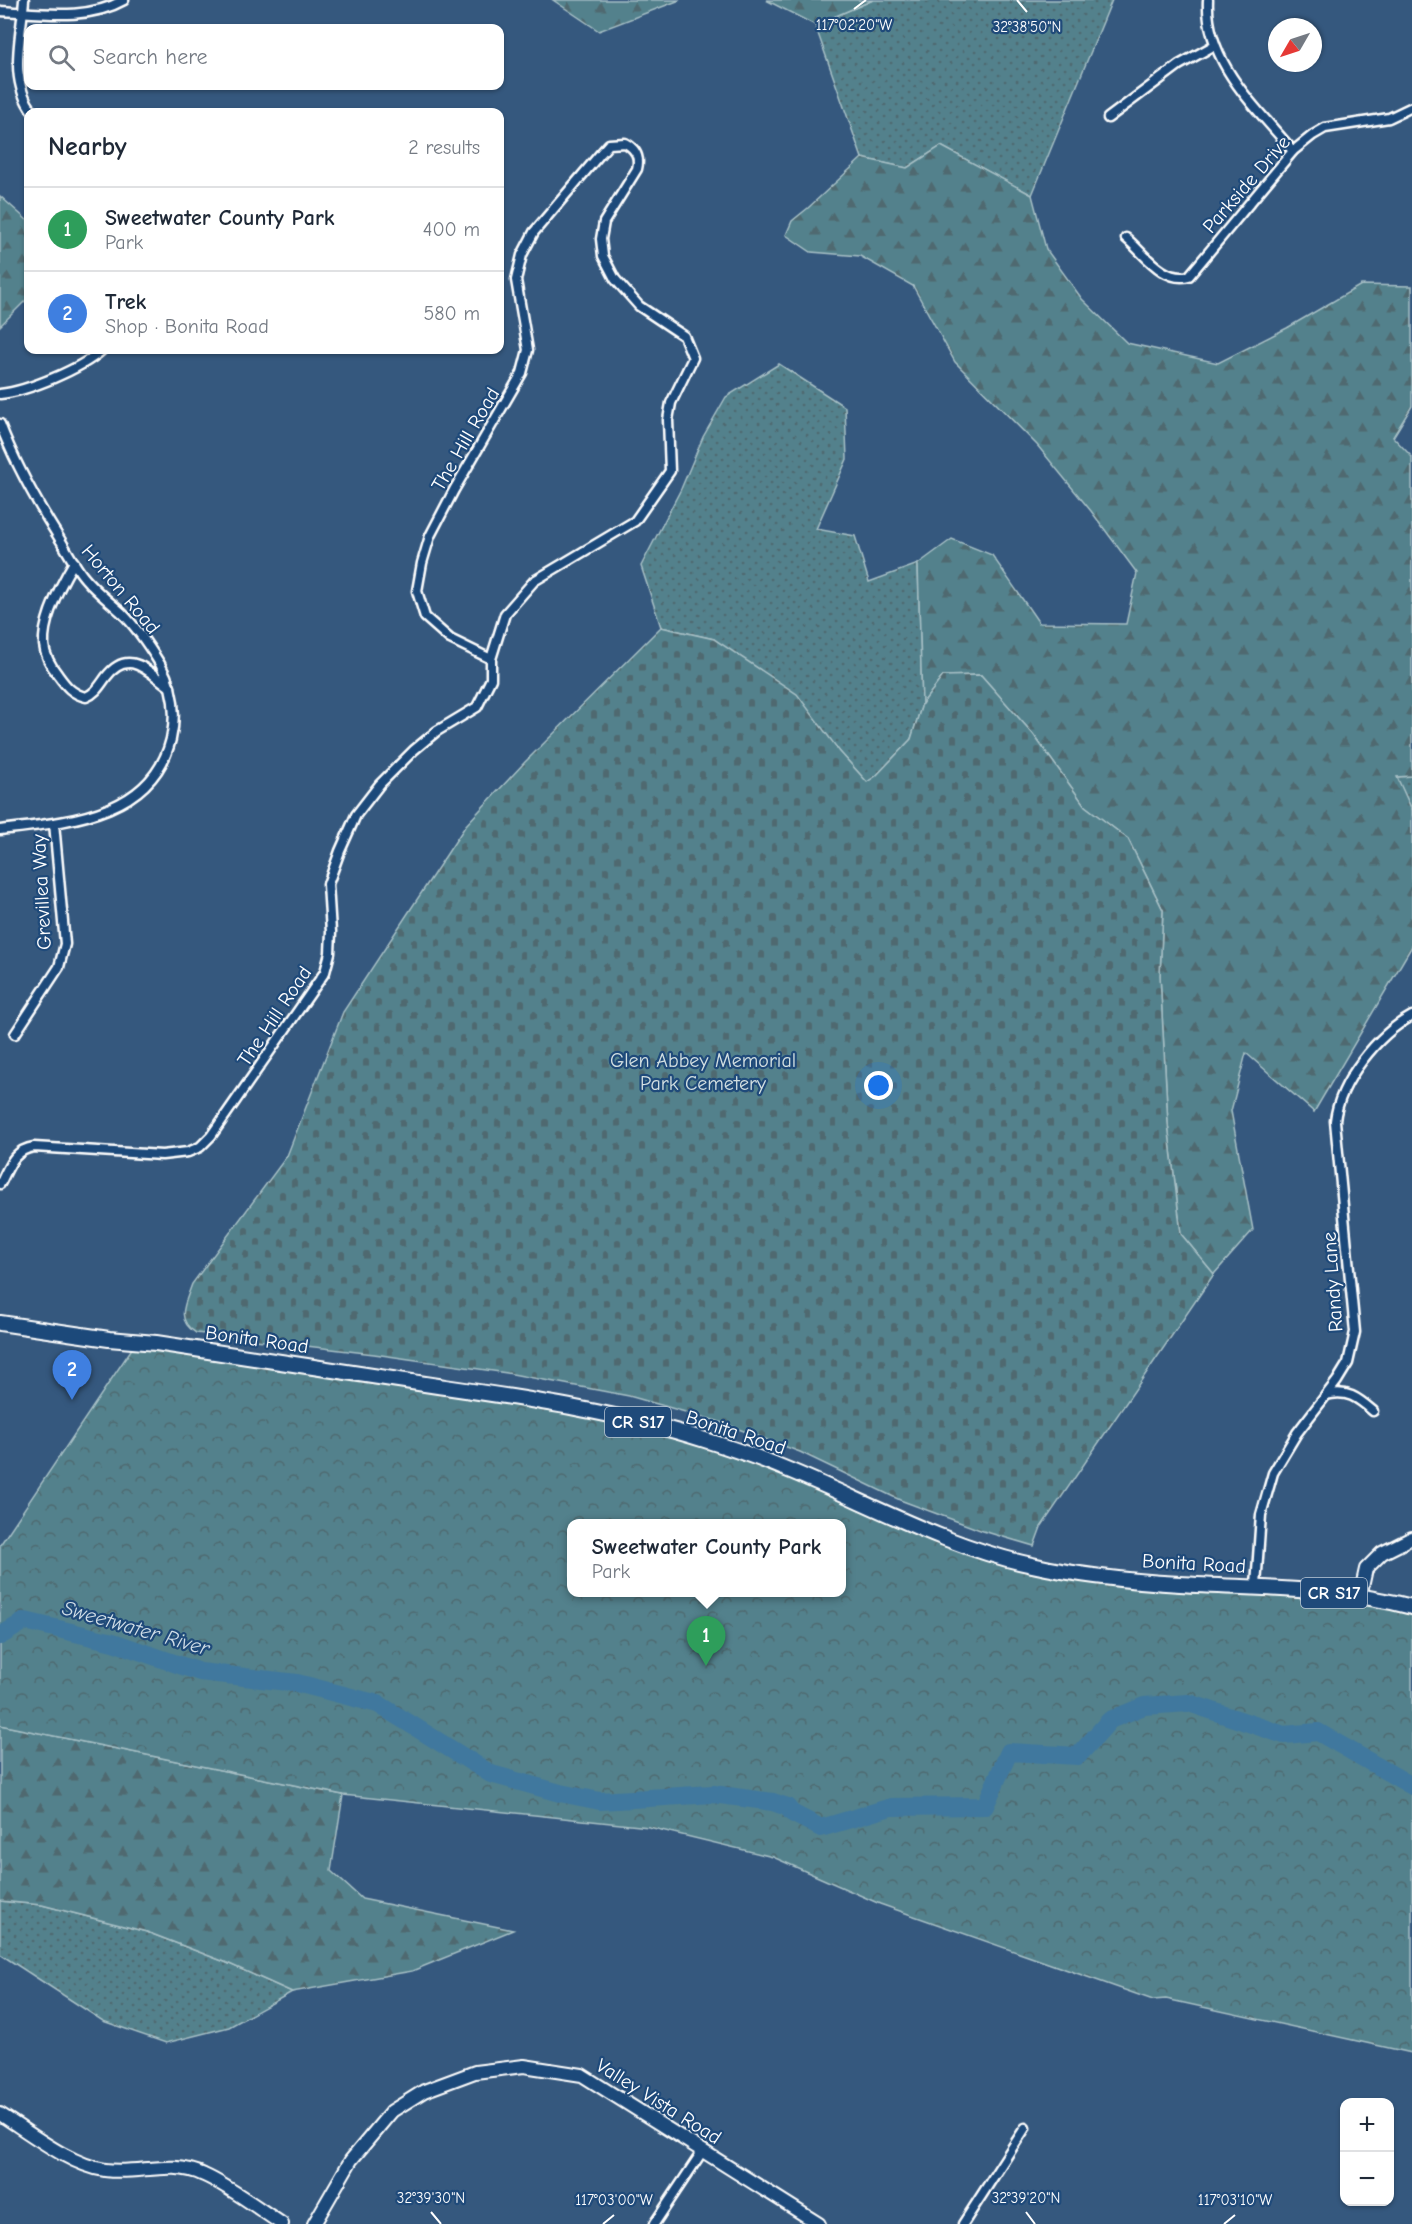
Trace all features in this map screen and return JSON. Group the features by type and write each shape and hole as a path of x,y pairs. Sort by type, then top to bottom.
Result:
{"main road":[{"name":"Bonita Road","path":"0,1323 101,1338 156,1343 613,1415 703,1439 789,1470 942,1538 1029,1564 1107,1577 1180,1584 1256,1586 1360,1596 1412,1607"}],"street":[{"path":"24,0 17,73 21,91 31,108"},
{"path":"0,11 75,14 110,8 124,0"},
{"path":"1208,0 1209,19 1215,45 1233,78 1293,151"},
{"path":"1108,118 1179,65 1215,45"},
{"name":"Parkside Drive","path":"1126,238 1166,274 1180,278 1189,276 1293,151 1313,135 1326,128 1389,118 1412,107"},
{"name":"The Hill Road","path":"0,1184 16,1155 24,1149 34,1147 162,1155 188,1152 200,1147 211,1136 325,972 330,953 331,932 328,884 339,851 356,815 380,784 414,750 437,731 477,707 490,679 491,659 505,614 534,581 635,521 670,471 668,420 671,403 693,358 684,336 639,306 610,272 603,256 601,239 604,222 638,164 637,154 625,143 609,144 534,232 522,255 516,280 528,350 522,373 453,490 430,536 422,563 417,591 425,617 450,639 491,659"},
{"path":"0,394 19,390 78,367 96,354"},
{"name":"Horton Road","path":"0,424 23,478 74,562 87,581 126,617 161,666 170,687 174,710 172,733 166,755 147,783 118,805 101,812 54,823"},
{"path":"74,562 54,602 44,635 44,647 48,659 59,677 73,693 86,697 98,688 116,667 125,663 135,663 170,687"},
{"name":"Grevillea Way","path":"0,830 54,823 65,944 59,968 15,1034"},
{"name":"Randy Lane","path":"1256,1586 1261,1515 1273,1473 1297,1433 1348,1363 1355,1332 1335,1121 1336,1109 1343,1092 1358,1068 1383,1036 1412,1016"},
{"path":"1326,1395 1338,1392 1355,1396 1373,1411"},
{"path":"1360,1596 1366,1569 1382,1553 1412,1538"},
{"name":"Valley Vista Road","path":"314,2224 351,2160 392,2111 424,2091 475,2072 524,2066 582,2075 819,2224"},
{"path":"0,2114 73,2159 104,2170 133,2171 179,2167 204,2174 282,2224"},
{"path":"963,2224 1025,2128"},
{"path":"654,2224 702,2152"}],"green space":[{"path":"553,0 680,0 599,31"},
{"path":"766,0 873,0 815,25"},
{"path":"873,0 1112,0 1032,195 941,146 907,168 862,158 815,25"},
{"path":"941,146 1032,195 1046,249 1082,299 1127,343 1218,363 1287,328 1361,285 1412,286 1412,406 1393,437 1412,457 1412,776 1397,777 1412,810 1412,946 1314,1112 1246,1053 1231,1111 1253,1230 1214,1274 1181,1234 1168,1124 1160,975 1163,910 1128,839 1085,806 1033,734 981,675 943,676 922,704 918,564 952,539 992,555 1039,623 1126,624 1137,573 1091,511 1037,445 955,362 913,286 860,256 811,252 786,235 792,221 862,158 907,168"},
{"path":"0,196 24,217 24,302 0,326"},
{"path":"779,364 845,407 847,459 816,529 855,536 869,582 918,564 922,704 911,739 876,776 867,782 840,752 714,639 661,627 641,566 681,489 703,437 726,397"},
{"name":"Glen Abbey Memorial Park Cemetery","path":"661,627 714,639 797,694 840,752 867,782 876,776 911,739 922,704 943,676 981,675 1033,734 1085,806 1128,839 1163,910 1160,975 1168,1124 1181,1234 1214,1274 1041,1527 1034,1546 983,1531 900,1500 800,1452 717,1421 629,1396 507,1373 374,1354 196,1333 186,1323 184,1311 192,1284 287,1156 343,1012 466,825 525,762"},
{"path":"1412,776 1412,810 1396,777"},
{"path":"137,1341 481,1392 686,1434 1013,1560 1412,1606 1412,2053 1166,1999 1153,2000 880,1904 773,1857 649,1827 343,1795 0,1725 0,1545"},
{"path":"0,1725 343,1795 331,1871 362,1899 513,1930 412,1971 292,1992 225,1962 147,1932 42,1905 0,1901"},
{"path":"0,1901 42,1905 147,1932 225,1962 292,1992 229,2027 166,2043 103,2021 0,1954"}],"waterway":[{"name":"Sweetwater River","path":"0,1636 25,1621 113,1642 200,1672 297,1683 378,1704 491,1774 560,1793 600,1801 713,1794 773,1802 787,1807 792,1813 821,1828 891,1807 985,1806 1009,1752 1078,1756 1110,1720 1144,1706 1189,1703 1284,1735 1318,1732 1412,1786"}],"place":[{"name":"Trek","path":"72,1400"},
{"name":"Sweetwater County Park","path":"706,1666"}]}
